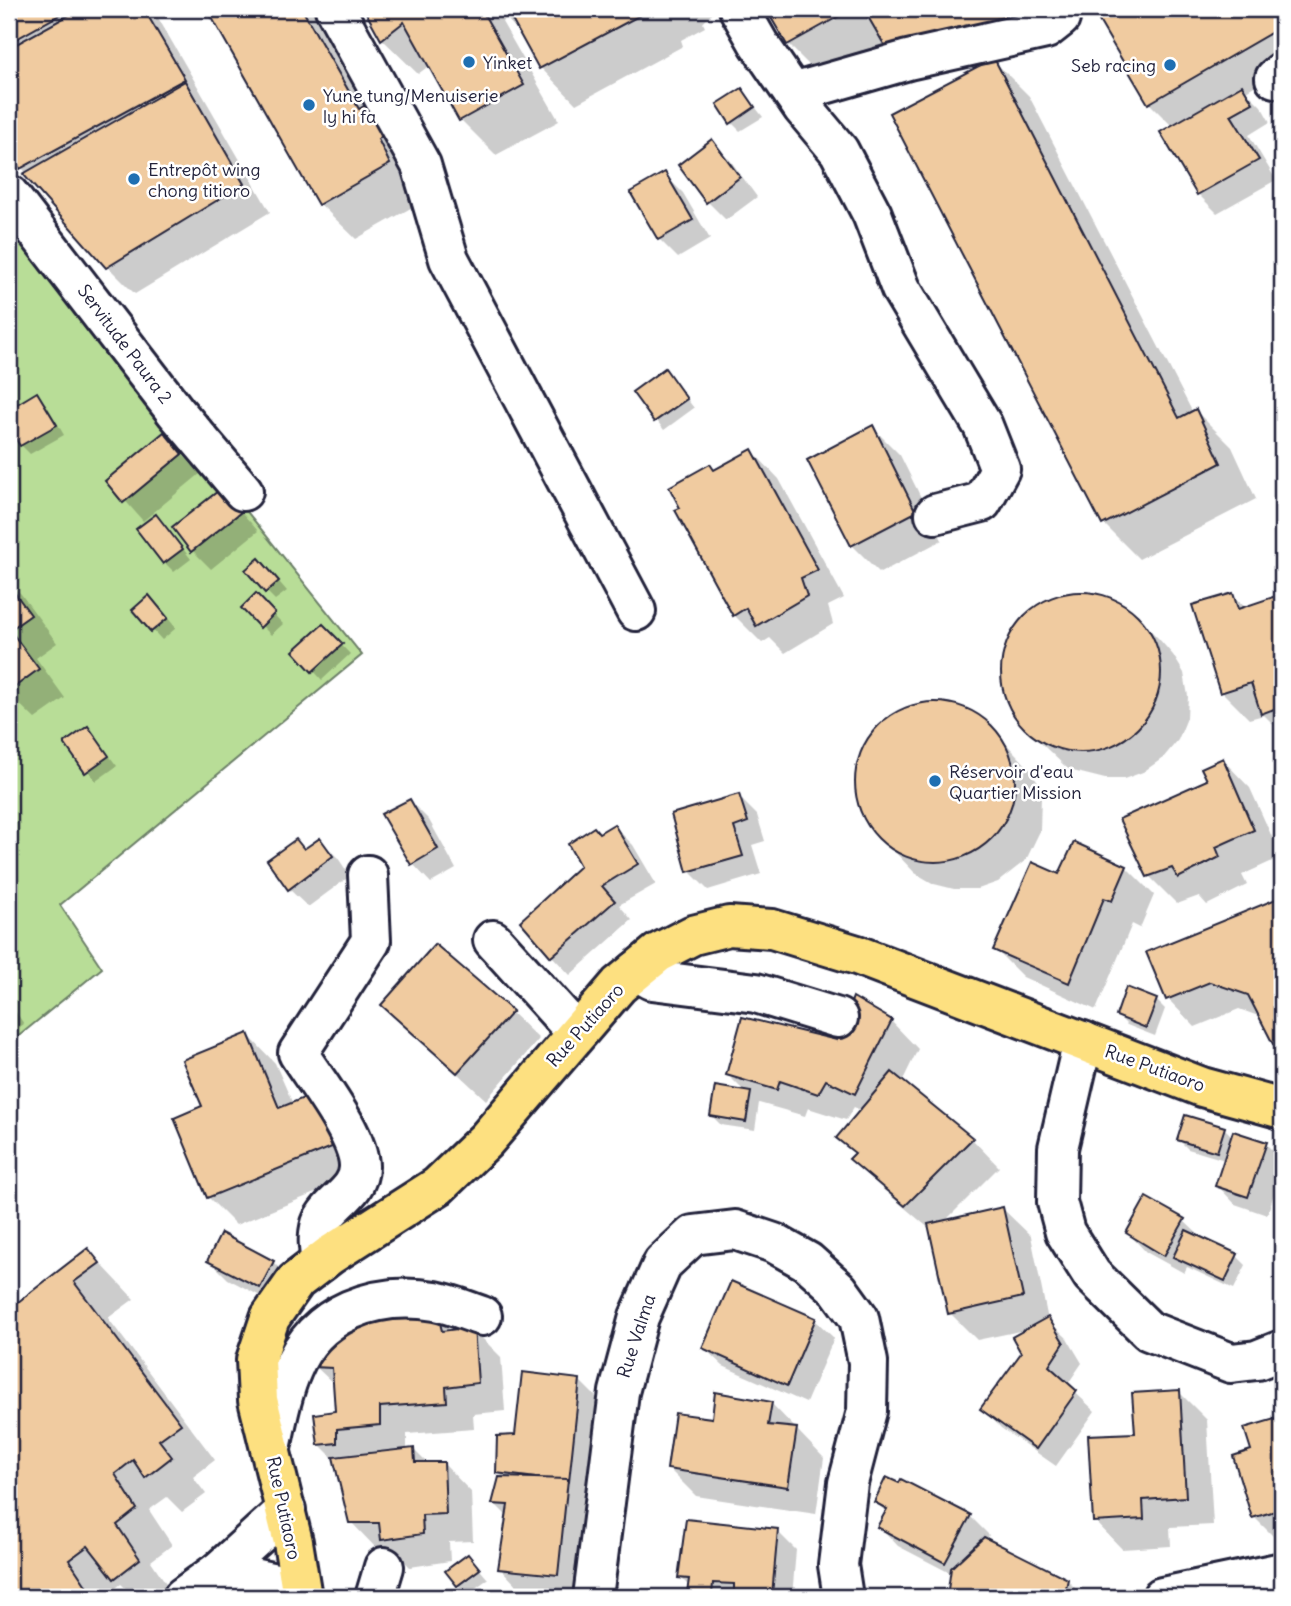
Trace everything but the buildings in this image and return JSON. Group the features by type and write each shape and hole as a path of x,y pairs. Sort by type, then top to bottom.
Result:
{"main road":[{"name":"Rue Putiaoro","path":"301,1593 286,1510 258,1400 256,1360 270,1318 296,1281 438,1186 486,1140 619,985 657,953 693,935 729,926 772,929 857,955 1202,1087 1282,1109"}],"street":[{"path":"335,9 421,165 449,259 636,611"},
{"path":"738,9 793,93 839,151 872,214 901,289 983,426 1000,469 982,502 935,514"},
{"path":"793,93 1053,19"},
{"name":"Servitude Paura 2","path":"9,195 177,412 243,491"},
{"path":"321,1262 318,1245 321,1222 355,1184 360,1167 353,1139 298,1053 371,942 368,874"},
{"path":"494,940 578,1033"},
{"path":"636,971 652,980 756,993 838,1018"},
{"path":"1083,1041 1058,1148 1056,1202 1065,1233 1092,1275 1149,1331 1231,1363 1270,1355"},
{"name":"Rue Valma","path":"593,1597 619,1392 639,1317 663,1263 693,1235 735,1230 774,1243 808,1262 838,1289 859,1318 868,1362 867,1411 846,1497 838,1565 843,1597"},
{"path":"271,1448 291,1371 313,1334 332,1317 367,1304 404,1300 435,1301 482,1316"},
{"path":"183,1597 219,1571 286,1510"},
{"path":"219,1571 301,1593"},
{"path":"1162,1597 1282,1572"}],"green space":[{"path":"9,215 362,655 60,905 102,968 9,1044"}],"place":[{"name":"Yinket","path":"469,62"},
{"name":"Seb racing","path":"1170,65"},
{"name":"Yune tung/Menuiserie ly hi fa","path":"309,105"},
{"name":"Entrepôt wing chong titioro","path":"134,179"},
{"name":"Réservoir d'eau Quartier Mission","path":"935,781"}]}
